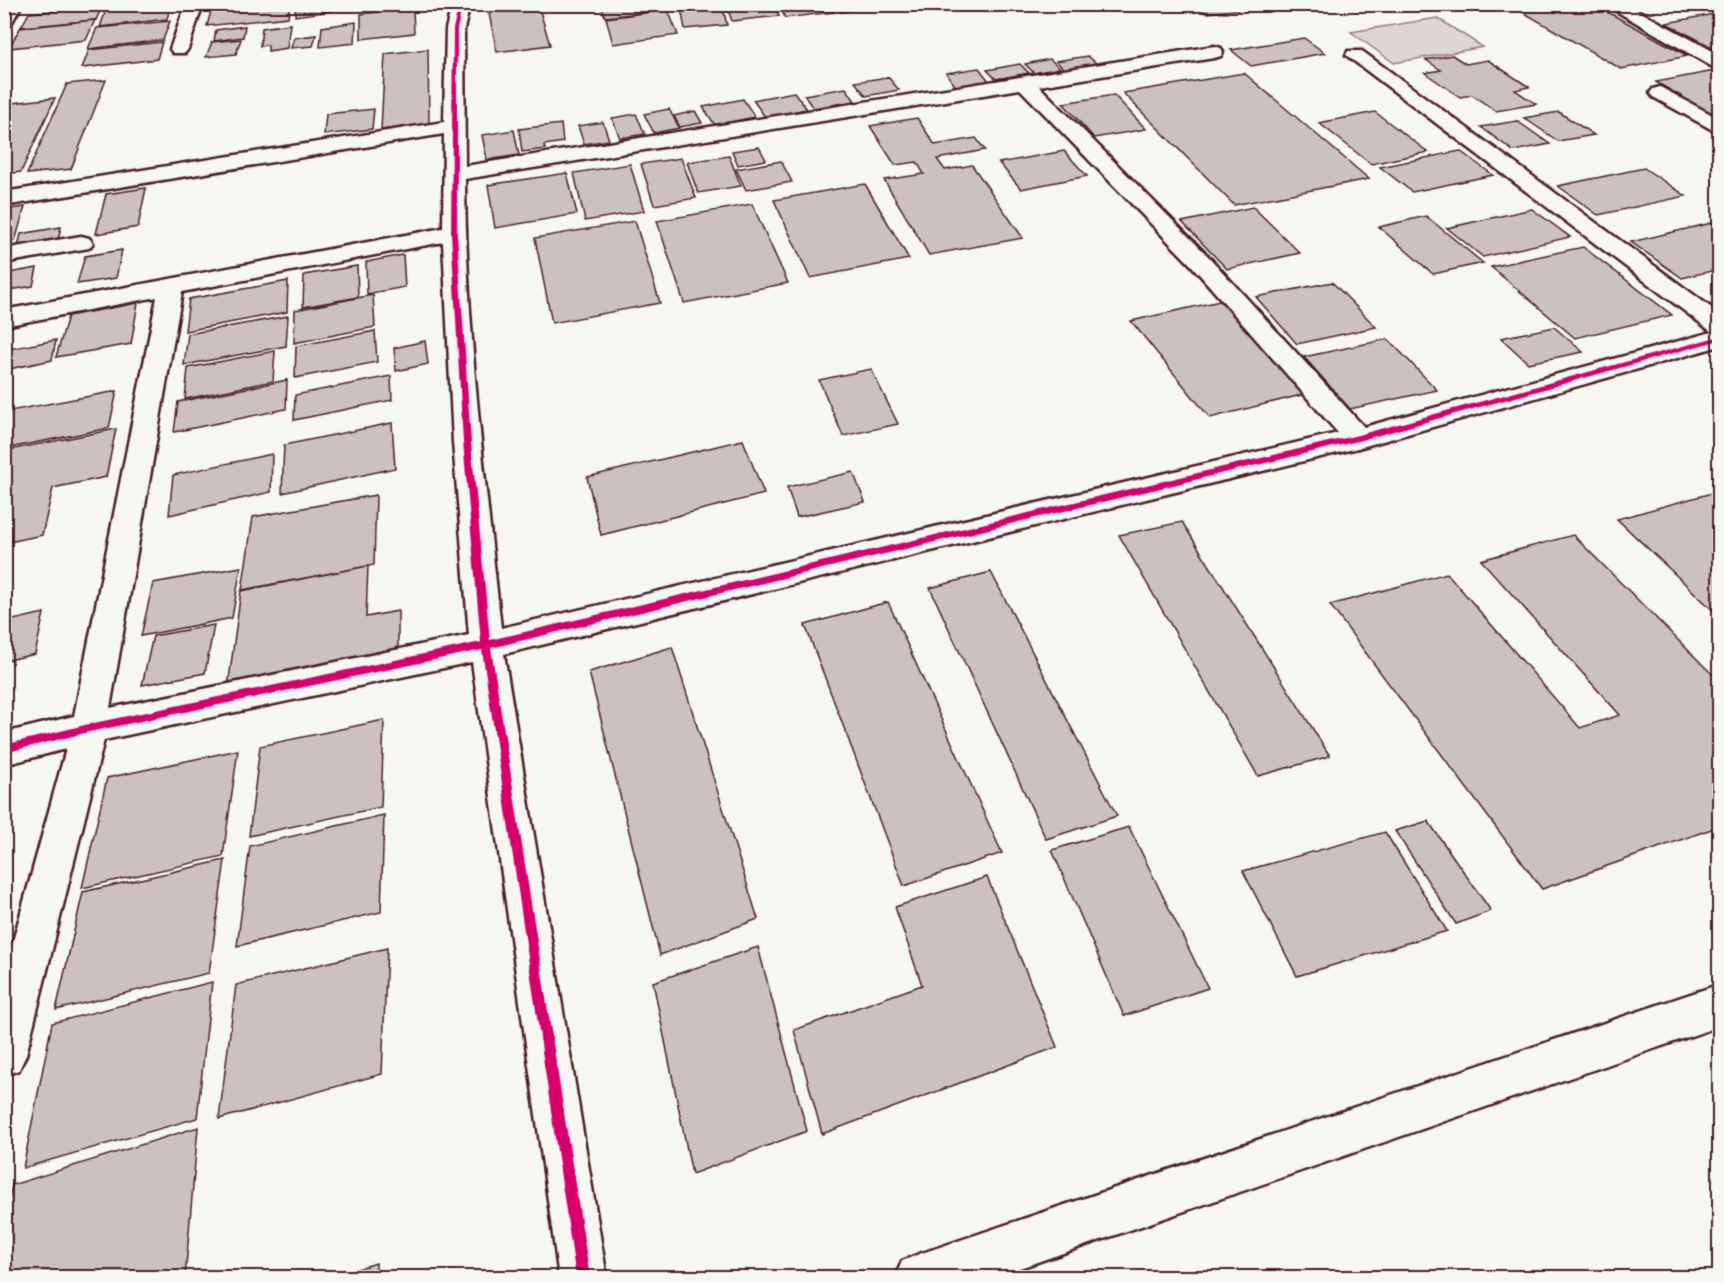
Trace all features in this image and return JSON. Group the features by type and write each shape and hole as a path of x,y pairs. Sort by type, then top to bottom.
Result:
{"street":[{"path":"179,49 195,4"},
{"path":"460,4 455,29 454,233 467,442 486,645 583,1278"},
{"path":"1612,4 1718,62"},
{"path":"454,174 1214,52"},
{"path":"1355,55 1719,326"},
{"path":"1025,83 1200,261 1358,438"},
{"path":"1660,93 1719,128"},
{"path":"4,199 453,127"},
{"path":"4,318 454,233"},
{"path":"4,256 81,243"},
{"path":"4,1055 88,728 171,286"},
{"path":"4,748 88,728 486,645 1358,438 1719,338"},
{"path":"919,1278 1719,1005"}],"shaded area":[{"path":"1437,18 1483,47 1394,63 1351,32"}],"building":[{"path":"131,4 171,4 167,19 100,27 107,7"},
{"path":"213,4 290,4 288,17 207,26"},
{"path":"296,4 383,4 295,16"},
{"path":"487,4 538,4 550,45 497,52"},
{"path":"601,4 672,4 674,9 605,17"},
{"path":"680,4 722,4 727,25 685,29"},
{"path":"726,4 774,4 779,16 732,21"},
{"path":"779,4 829,4 834,12 785,18"},
{"path":"836,4 887,4 888,6 840,12"},
{"path":"1196,4 1232,4 1238,10 1206,13"},
{"path":"1538,4 1593,4 1688,56 1621,69 1516,8"},
{"path":"102,6 96,20 21,27 29,13"},
{"path":"413,8 414,33 361,39 361,14"},
{"path":"668,10 678,35 613,44 606,18"},
{"path":"1720,13 1720,48 1716,49 1666,23"},
{"path":"95,20 86,40 9,48 20,28"},
{"path":"170,21 163,40 88,49 97,28"},
{"path":"356,22 355,43 320,47 322,27"},
{"path":"290,24 287,48 268,51 268,45 260,46 262,28"},
{"path":"245,26 243,37 214,41 216,30"},
{"path":"316,35 313,46 291,48 294,38"},
{"path":"1304,38 1325,53 1251,66 1231,50"},
{"path":"241,39 236,54 206,57 212,42"},
{"path":"162,42 157,59 82,68 89,50"},
{"path":"428,49 429,124 381,130 385,54"},
{"path":"1452,55 1466,64 1488,60 1529,87 1515,90 1536,104 1496,111 1472,95 1460,97 1425,73 1441,70 1426,60"},
{"path":"1088,56 1096,63 1064,69 1056,61"},
{"path":"1050,59 1060,68 1034,73 1025,64"},
{"path":"1020,64 1029,73 996,79 987,70"},
{"path":"979,68 989,81 956,87 946,73"},
{"path":"1720,70 1720,119 1656,82"},
{"path":"1244,73 1369,179 1234,205 1123,93"},
{"path":"888,77 899,90 866,96 855,82"},
{"path":"106,80 71,169 27,174 67,84"},
{"path":"846,88 855,101 813,108 804,95"},
{"path":"794,92 807,109 765,117 753,100"},
{"path":"1114,95 1146,129 1094,138 1063,103"},
{"path":"55,98 21,172 4,174 4,118 12,103"},
{"path":"743,99 755,117 715,125 703,107"},
{"path":"374,109 372,129 324,135 326,114"},
{"path":"669,109 679,128 654,133 644,114"},
{"path":"695,111 702,123 680,127 674,116"},
{"path":"1375,112 1428,152 1371,164 1319,123"},
{"path":"1559,112 1594,135 1558,141 1524,118"},
{"path":"636,114 645,134 620,138 612,118"},
{"path":"917,118 935,145 976,138 985,150 937,159 945,170 972,165 1023,238 929,255 884,180 924,174 917,162 895,165 870,126"},
{"path":"1517,121 1550,144 1513,151 1481,127"},
{"path":"603,122 609,140 584,144 578,126"},
{"path":"561,124 563,142 544,145 545,149 522,152 519,129"},
{"path":"514,130 519,155 487,160 482,135"},
{"path":"759,147 766,160 738,165 732,151"},
{"path":"1064,151 1087,176 1021,189 999,163"},
{"path":"1460,151 1493,175 1412,192 1380,167"},
{"path":"729,156 741,186 698,193 687,162"},
{"path":"681,158 696,198 654,205 641,164"},
{"path":"781,161 792,182 746,190 736,169"},
{"path":"630,164 644,211 585,221 574,173"},
{"path":"1644,168 1686,196 1598,215 1558,186"},
{"path":"567,173 577,214 495,228 488,185"},
{"path":"865,184 909,259 810,278 774,200"},
{"path":"146,188 138,227 96,234 106,194"},
{"path":"752,204 788,283 684,303 657,221"},
{"path":"25,207 15,241 4,243 4,210"},
{"path":"1253,207 1300,253 1227,269 1182,222"},
{"path":"1532,209 1570,237 1483,257 1447,228"},
{"path":"1426,216 1483,263 1433,274 1379,227"},
{"path":"635,221 660,303 552,323 535,238"},
{"path":"1720,221 1720,269 1682,278 1631,242"},
{"path":"61,227 58,240 18,247 21,234"},
{"path":"1583,247 1672,315 1575,338 1491,267"},
{"path":"122,250 116,278 77,284 85,256"},
{"path":"403,255 405,287 367,294 366,262"},
{"path":"357,266 358,297 303,307 304,275"},
{"path":"37,268 33,286 4,291 4,274"},
{"path":"288,281 287,312 185,331 189,299"},
{"path":"1332,282 1376,327 1297,344 1256,297"},
{"path":"373,295 375,327 294,343 295,310"},
{"path":"1224,300 1309,393 1210,418 1131,321"},
{"path":"138,303 131,344 56,357 68,316"},
{"path":"288,316 286,346 184,365 188,334"},
{"path":"1554,327 1583,352 1528,363 1501,338"},
{"path":"375,331 377,362 295,378 296,346"},
{"path":"1388,339 1437,390 1350,409 1304,357"},
{"path":"56,340 52,360 4,370 4,350"},
{"path":"425,341 428,364 396,371 394,348"},
{"path":"275,351 273,381 185,399 188,368"},
{"path":"871,369 898,424 843,436 819,380"},
{"path":"391,376 392,400 294,420 295,395"},
{"path":"287,380 286,409 174,432 178,402"},
{"path":"117,391 109,428 4,449 4,412"},
{"path":"392,423 395,468 282,493 284,445"},
{"path":"116,429 106,477 53,488 42,535 4,543 4,451"},
{"path":"743,440 764,494 601,535 587,477"},
{"path":"272,454 271,492 169,515 173,475"},
{"path":"853,472 865,502 797,517 787,487"},
{"path":"1720,491 1720,617 1617,519"},
{"path":"376,495 374,565 242,590 253,517"},
{"path":"1182,522 1330,756 1258,776 1119,535"},
{"path":"1573,535 1720,682 1720,826 1542,889 1330,605 1447,573 1580,728 1620,715 1481,560"},
{"path":"368,566 366,617 398,611 398,651 228,687 241,591"},
{"path":"241,567 232,618 141,636 153,583"},
{"path":"991,572 1117,816 1046,839 930,588"},
{"path":"888,602 1002,853 904,886 805,625"},
{"path":"44,613 35,654 4,661 4,622"},
{"path":"214,625 205,673 142,685 153,636"},
{"path":"672,647 758,919 660,955 589,672"},
{"path":"384,720 381,807 249,836 260,746"},
{"path":"238,750 223,856 82,888 107,778"},
{"path":"384,815 381,912 237,946 250,846"},
{"path":"1428,821 1491,911 1456,924 1395,831"},
{"path":"1129,827 1208,988 1124,1016 1052,850"},
{"path":"1385,832 1447,931 1297,976 1243,871"},
{"path":"225,860 209,973 56,1010 83,892"},
{"path":"987,877 1057,1047 822,1134 794,1030 922,985 895,907"},
{"path":"758,947 807,1131 692,1174 653,982"},
{"path":"387,948 382,1074 219,1119 236,985"},
{"path":"212,982 197,1118 23,1168 52,1023"},
{"path":"198,1127 185,1278 4,1278 4,1226 12,1185"},
{"path":"376,1263 376,1278 329,1278"}],"cycle path":[{"path":"461,4 455,29 454,233 467,442 486,645 583,1278"},
{"path":"4,749 89,728 486,645 1358,438 1720,338"}]}
